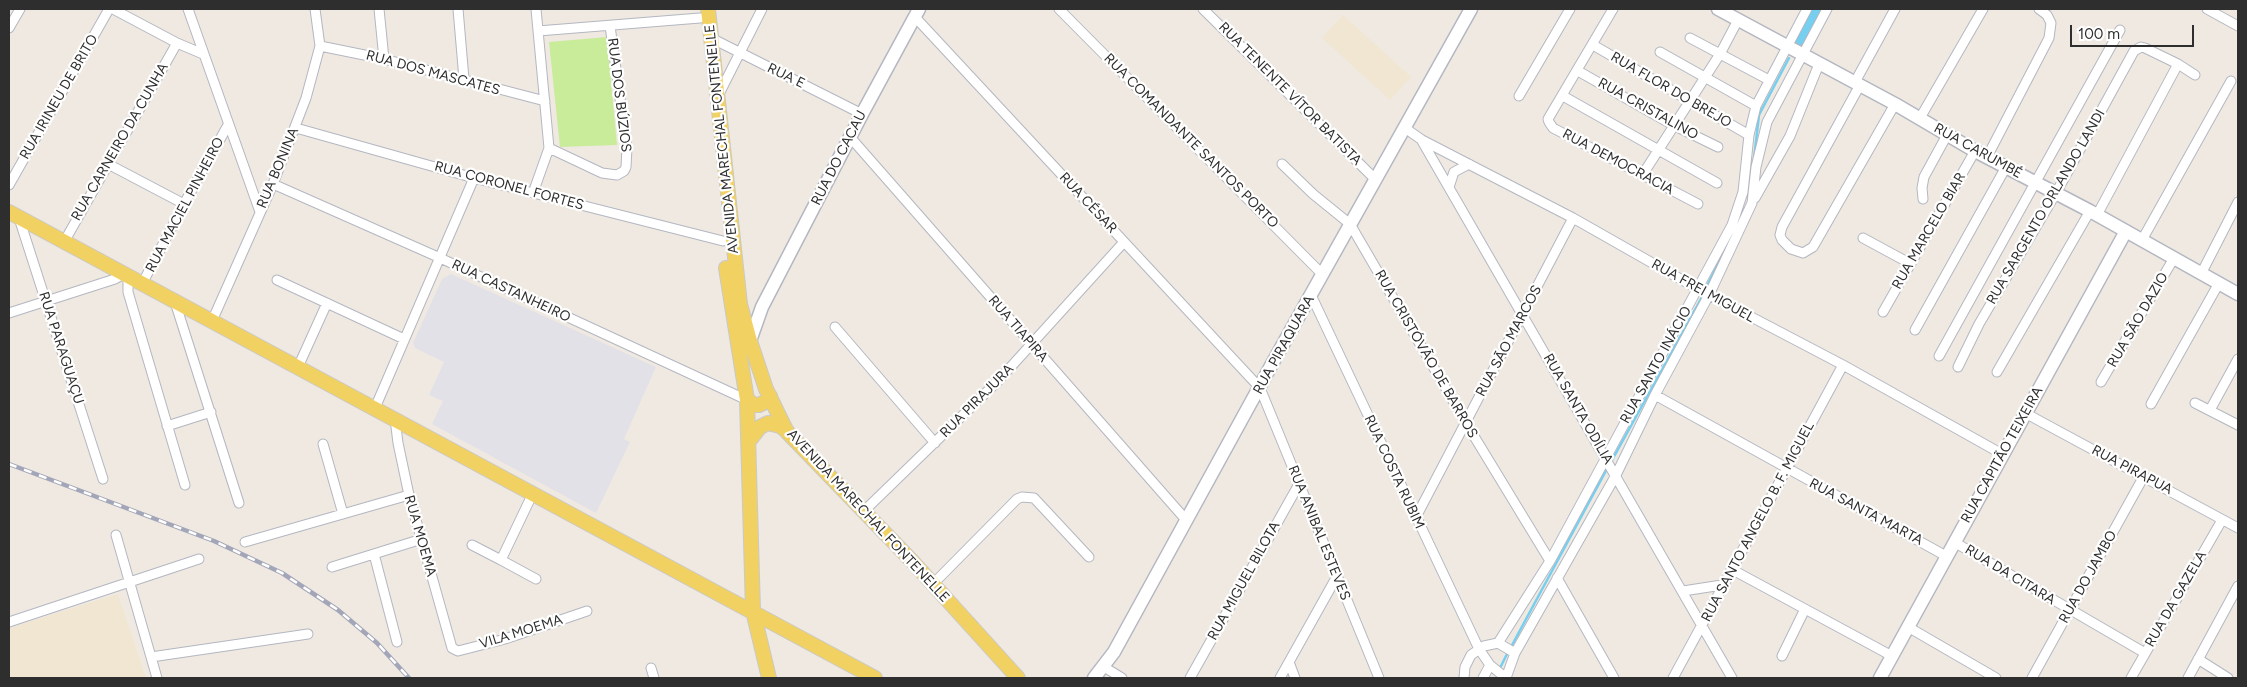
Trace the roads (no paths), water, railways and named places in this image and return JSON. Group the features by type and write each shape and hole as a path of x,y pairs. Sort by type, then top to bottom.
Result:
{"main road":[{"name":"AVENIDA MARECHAL FONTENELLE","path":"702,12 711,38 740,304 750,341 770,396 787,432 933,584 1018,678"},
{"name":"AVENIDA MARECHAL FONTENELLE","path":"702,12 723,242 729,293 747,400 750,441 753,611 769,678"},
{"path":"14,215 875,678"},
{"path":"747,400 755,406 759,406 768,402 770,396"},
{"path":"750,441 760,427 768,423 780,426 787,432"},
{"path":"759,641 766,629 779,625"}],"street":[{"path":"9,28 20,9"},
{"path":"111,9 177,43 204,54"},
{"name":"RUA IRINEU DE BRITO","path":"9,185 111,9"},
{"path":"188,9 260,212"},
{"name":"RUA BONINA","path":"212,321 273,184 296,128 316,69 320,46 315,9"},
{"path":"379,9 384,59"},
{"path":"458,9 464,79"},
{"path":"533,193 549,148 536,9"},
{"path":"717,98 762,9"},
{"name":"RUA COMANDANTE SANTOS PORTO","path":"1059,9 1322,274"},
{"name":"RUA TENENTE VÍTOR BATISTA","path":"1203,9 1376,180"},
{"name":"RUA PIRAQUARA","path":"1094,678 1104,668 1187,521 1322,274 1471,9"},
{"path":"1519,96 1570,9"},
{"path":"1613,9 1563,96 1717,184"},
{"name":"RUA CARUMBÉ","path":"1718,9 1895,104 1981,154 2093,213 2201,274 2237,291"},
{"path":"1795,50 1807,9"},
{"path":"1795,50 1827,9"},
{"path":"1895,9 1858,84 1780,231 1782,240 1791,249 1803,253 1813,247 1895,104"},
{"path":"1920,118 1982,9"},
{"name":"RUA MARCELO BIAR","path":"1883,312 1911,264 1981,154 2049,38 2051,23 2047,15 2040,9"},
{"path":"2207,9 2238,26"},
{"path":"538,32 610,26 702,12"},
{"name":"RUA DO CACAU","path":"750,341 762,308 850,136 917,13"},
{"name":"RUA CÉSAR","path":"917,13 1124,242 1260,388"},
{"path":"1643,174 1720,54 1738,20"},
{"name":"RUA DOS BÚZIOS","path":"549,148 602,173 617,175 624,171 626,167 627,148 610,26"},
{"path":"1939,356 1962,311 2036,183 2120,30"},
{"name":"RUA E","path":"711,38 862,114"},
{"path":"1690,38 1769,80"},
{"name":"RUA CARNEIRO DA CUNHA","path":"64,242 177,43"},
{"name":"RUA FLOR DO BREJO","path":"1593,45 1748,135"},
{"name":"RUA DOS MASCATES","path":"320,46 384,59 464,79 511,94 545,101"},
{"name":"RUA SARGENTO ORLANDO LANDI","path":"1958,367 1991,302 2056,193 2132,54 2137,48 2145,48 2178,64"},
{"name":"RUA SANTO INÁCIO","path":"1500,644 1655,395 1704,292 1739,208 1747,169 1748,135 1756,106 1769,80 1795,50"},
{"name":"RUA SANTO INÁCIO","path":"1483,678 1500,674 1557,578 1611,465 1752,203 1756,166 1767,122 1795,50"},
{"path":"1660,52 1756,106"},
{"path":"1752,203 1790,136 1819,64"},
{"path":"1997,372 2093,213 2178,64 2195,75"},
{"name":"RUA CRISTALINO","path":"1578,71 1673,125 1718,147"},
{"path":"2142,240 2231,81"},
{"name":"RUA DEMOCRACIA","path":"1563,96 1552,112 1548,122 1554,128 1698,204"},
{"name":"RUA MACIEL PINHEIRO","path":"142,284 228,125"},
{"name":"RUA CORONEL FORTES","path":"296,128 474,178 723,242"},
{"name":"RUA FREI MIGUEL","path":"1404,128 1422,140 1573,218 1704,292 1842,365 2002,454"},
{"path":"1923,199 1924,177 1947,135"},
{"name":"RUA TIAPIRA","path":"850,136 1187,521"},
{"name":"RUA SANTA ODÍLIA","path":"1422,140 1524,313 1732,678"},
{"path":"108,164 184,204"},
{"name":"RUA CRISTÓVÃO DE BARROS","path":"1282,164 1313,194 1350,224 1466,423 1550,561"},
{"path":"1449,187 1454,172 1470,164"},
{"path":"1915,330 2006,167"},
{"path":"374,408 438,257 474,178"},
{"name":"RUA CASTANHEIRO","path":"273,184 438,257 747,400"},
{"path":"2201,274 2238,202"},
{"name":"RUA PARAGUAÇU","path":"14,215 46,301 103,478"},
{"name":"RUA SĀO MARCOS","path":"1416,517 1573,218"},
{"name":"RUA CAPITÃO TEIXEIRA","path":"1880,678 2126,231"},
{"path":"1863,238 1911,264"},
{"name":"RUA PIRAJURA","path":"864,511 935,443 1032,345 1124,242"},
{"name":"RUA SÃO DAZIO","path":"2101,382 2174,258"},
{"path":"9,313 125,275 128,292 185,486"},
{"path":"277,280 404,338"},
{"path":"2151,404 2219,283"},
{"name":"RUA COSTA RUBIM","path":"1311,295 1479,649 1500,674"},
{"path":"176,302 239,503"},
{"path":"298,367 327,303"},
{"path":"740,304 753,309 762,308"},
{"path":"835,327 935,443"},
{"path":"2210,410 2238,359"},
{"name":"RUA SANTO ANGELO B. F. MIGUEL","path":"1673,678 1842,365"},
{"name":"RUA ANIBAL ESTEVES","path":"1260,388 1378,678"},
{"name":"RUA SANTA MARTA","path":"1655,395 1946,556"},
{"path":"2195,403 2238,425"},
{"path":"167,426 211,412"},
{"name":"RUA PIRAPUA","path":"2025,413 2238,528"},
{"name":"RUA MOEMA","path":"395,419 408,494 454,650"},
{"path":"323,444 343,514"},
{"name":"RUA DO JAMBO","path":"2032,678 2144,476"},
{"name":"RUA MIGUEL BILOTA","path":"1190,678 1299,484"},
{"path":"502,560 533,493"},
{"path":"246,542 408,494"},
{"path":"933,584 1017,499 1022,497 1034,498 1089,557"},
{"name":"RUA DA GAZELA","path":"2131,678 2222,520"},
{"path":"116,535 157,678"},
{"path":"332,567 422,540"},
{"name":"RUA DA CITARA","path":"1954,542 2069,611 2145,653"},
{"path":"472,545 536,579"},
{"path":"374,554 397,642"},
{"path":"9,622 199,559"},
{"path":"1731,569 1892,656"},
{"path":"1280,678 1336,578"},
{"path":"1557,578 1614,678"},
{"path":"1683,592 1722,585"},
{"path":"2188,678 2235,598 2238,586"},
{"path":"1782,656 1805,609"},
{"name":"VILA MOEMA","path":"454,650 505,638 587,611"},
{"path":"1908,627 1996,678"},
{"path":"151,657 308,634"},
{"path":"1464,678 1465,667 1471,656 1479,649 1500,644 1513,652"},
{"path":"2198,659 2228,678"},
{"path":"1289,662 1295,678"},
{"path":"651,668 654,678"},
{"path":"1104,668 1122,678"}],"waterway":[{"path":"1796,46 1815,9"},
{"path":"1754,159 1759,115 1789,58"},
{"path":"1707,286 1732,235"},
{"path":"1611,462 1702,297"},
{"path":"1511,647 1608,467"},
{"path":"1501,666 1508,652"}],"railway":[{"path":"9,464 214,541 282,573 338,610 377,643 409,678"}]}
